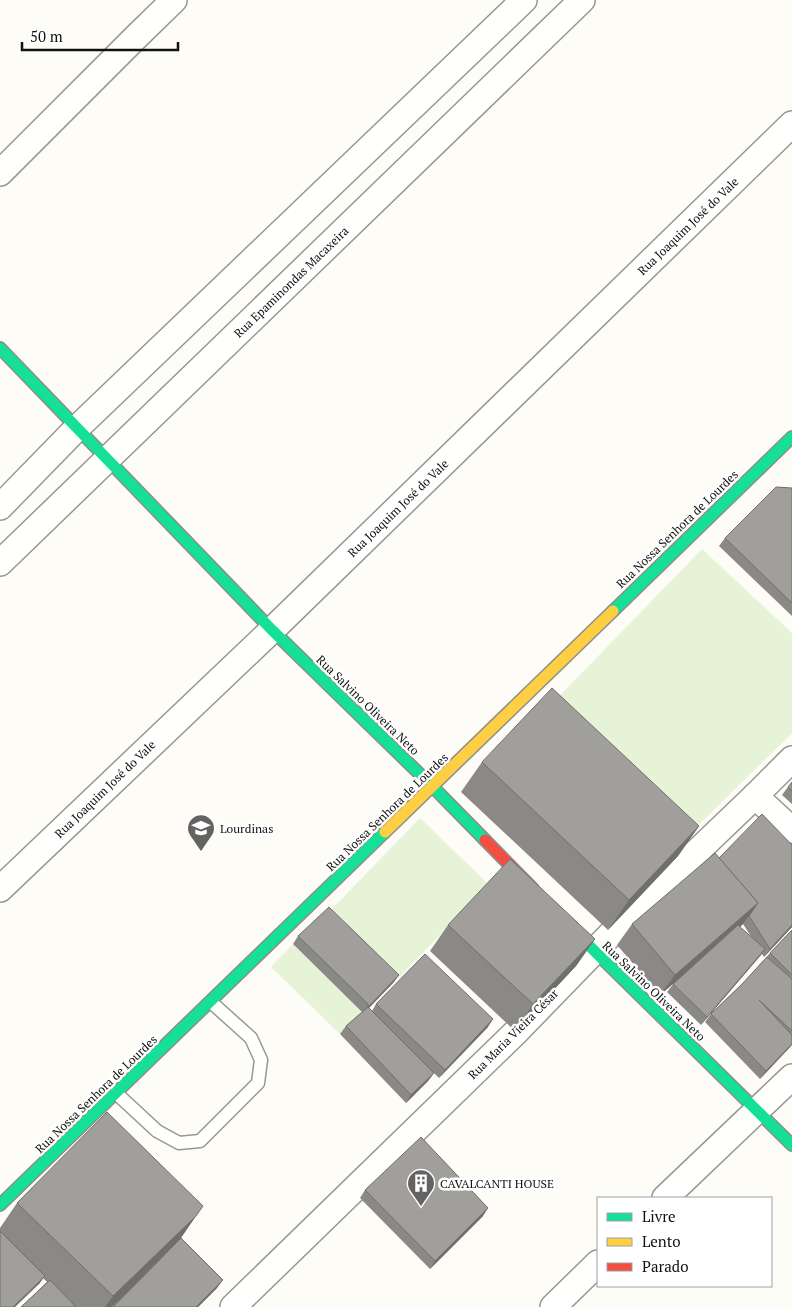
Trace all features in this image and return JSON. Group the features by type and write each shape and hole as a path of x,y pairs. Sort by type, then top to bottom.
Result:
{"street":[{"path":"0,173 174,0"},
{"path":"0,507 77,428 524,0"},
{"name":"Rua Epaminondas Macaxeira","path":"0,563 582,0"},
{"name":"Rua Joaquim José do Vale","path":"0,889 272,630 792,124"},
{"name":"Rua Salvino Oliveira Neto","path":"0,348 272,630 432,786 540,896"},
{"name":"Rua Nossa Senhora de Lourdes","path":"0,1205 792,437"},
{"name":"Rua Maria Vieira César","path":"233,1307 516,1032 611,934 756,796 792,759"},
{"path":"756,796 792,830"},
{"name":"Rua Salvino Oliveira Neto","path":"554,910 594,952 792,1146"},
{"path":"667,1197 792,1077"},
{"path":"553,1307 597,1264"}],"lane":[{"path":"116,1094 157,1131 179,1144 200,1141 258,1083 261,1060 251,1038 211,1002"}],"green space":[{"path":"702,549 792,633 792,733 679,844 543,713"},
{"path":"420,818 489,885 399,977 330,911"},
{"path":"293,944 362,1012 340,1034 271,967"}],"building":[{"path":"776,487 792,488 792,603 725,538"},
{"path":"552,688 699,826 629,900 482,762"},
{"path":"792,782 792,791 788,787"},
{"path":"762,814 792,845 792,925 770,949 749,916 758,903 719,858"},
{"path":"715,853 758,903 675,975 632,924"},
{"path":"510,859 595,939 533,1004 448,925"},
{"path":"329,907 399,975 368,1007 368,1004 298,936"},
{"path":"738,925 765,949 707,1017 673,984"},
{"path":"792,930 792,975 770,953"},
{"path":"425,954 493,1019 445,1070 376,1004"},
{"path":"767,957 792,979 792,1031 759,1000 792,1035 792,1044 766,1071 711,1014"},
{"path":"368,1007 434,1073 411,1095 346,1026"},
{"path":"107,1112 203,1206 196,1216 113,1296 17,1203"},
{"name":"CAVALCANTI HOUSE","path":"421,1137 488,1208 435,1261 365,1190"},
{"path":"0,1231 45,1276 13,1307 0,1307"},
{"path":"181,1238 223,1280 196,1307 113,1307"},
{"path":"50,1280 76,1307 21,1307"}],"traffic: fast":[{"path":"0,348 272,630 485,840"},
{"path":"613,611 792,437"},
{"path":"0,1205 385,832"},
{"path":"563,920 792,1145"}],"traffic: slow":[{"path":"385,832 613,611"}],"traffic: jam":[{"path":"485,840 533,889"}],"place":[{"name":"Lourdinas","path":"201,852"},
{"name":"CAVALCANTI HOUSE","path":"421,1207"}]}
